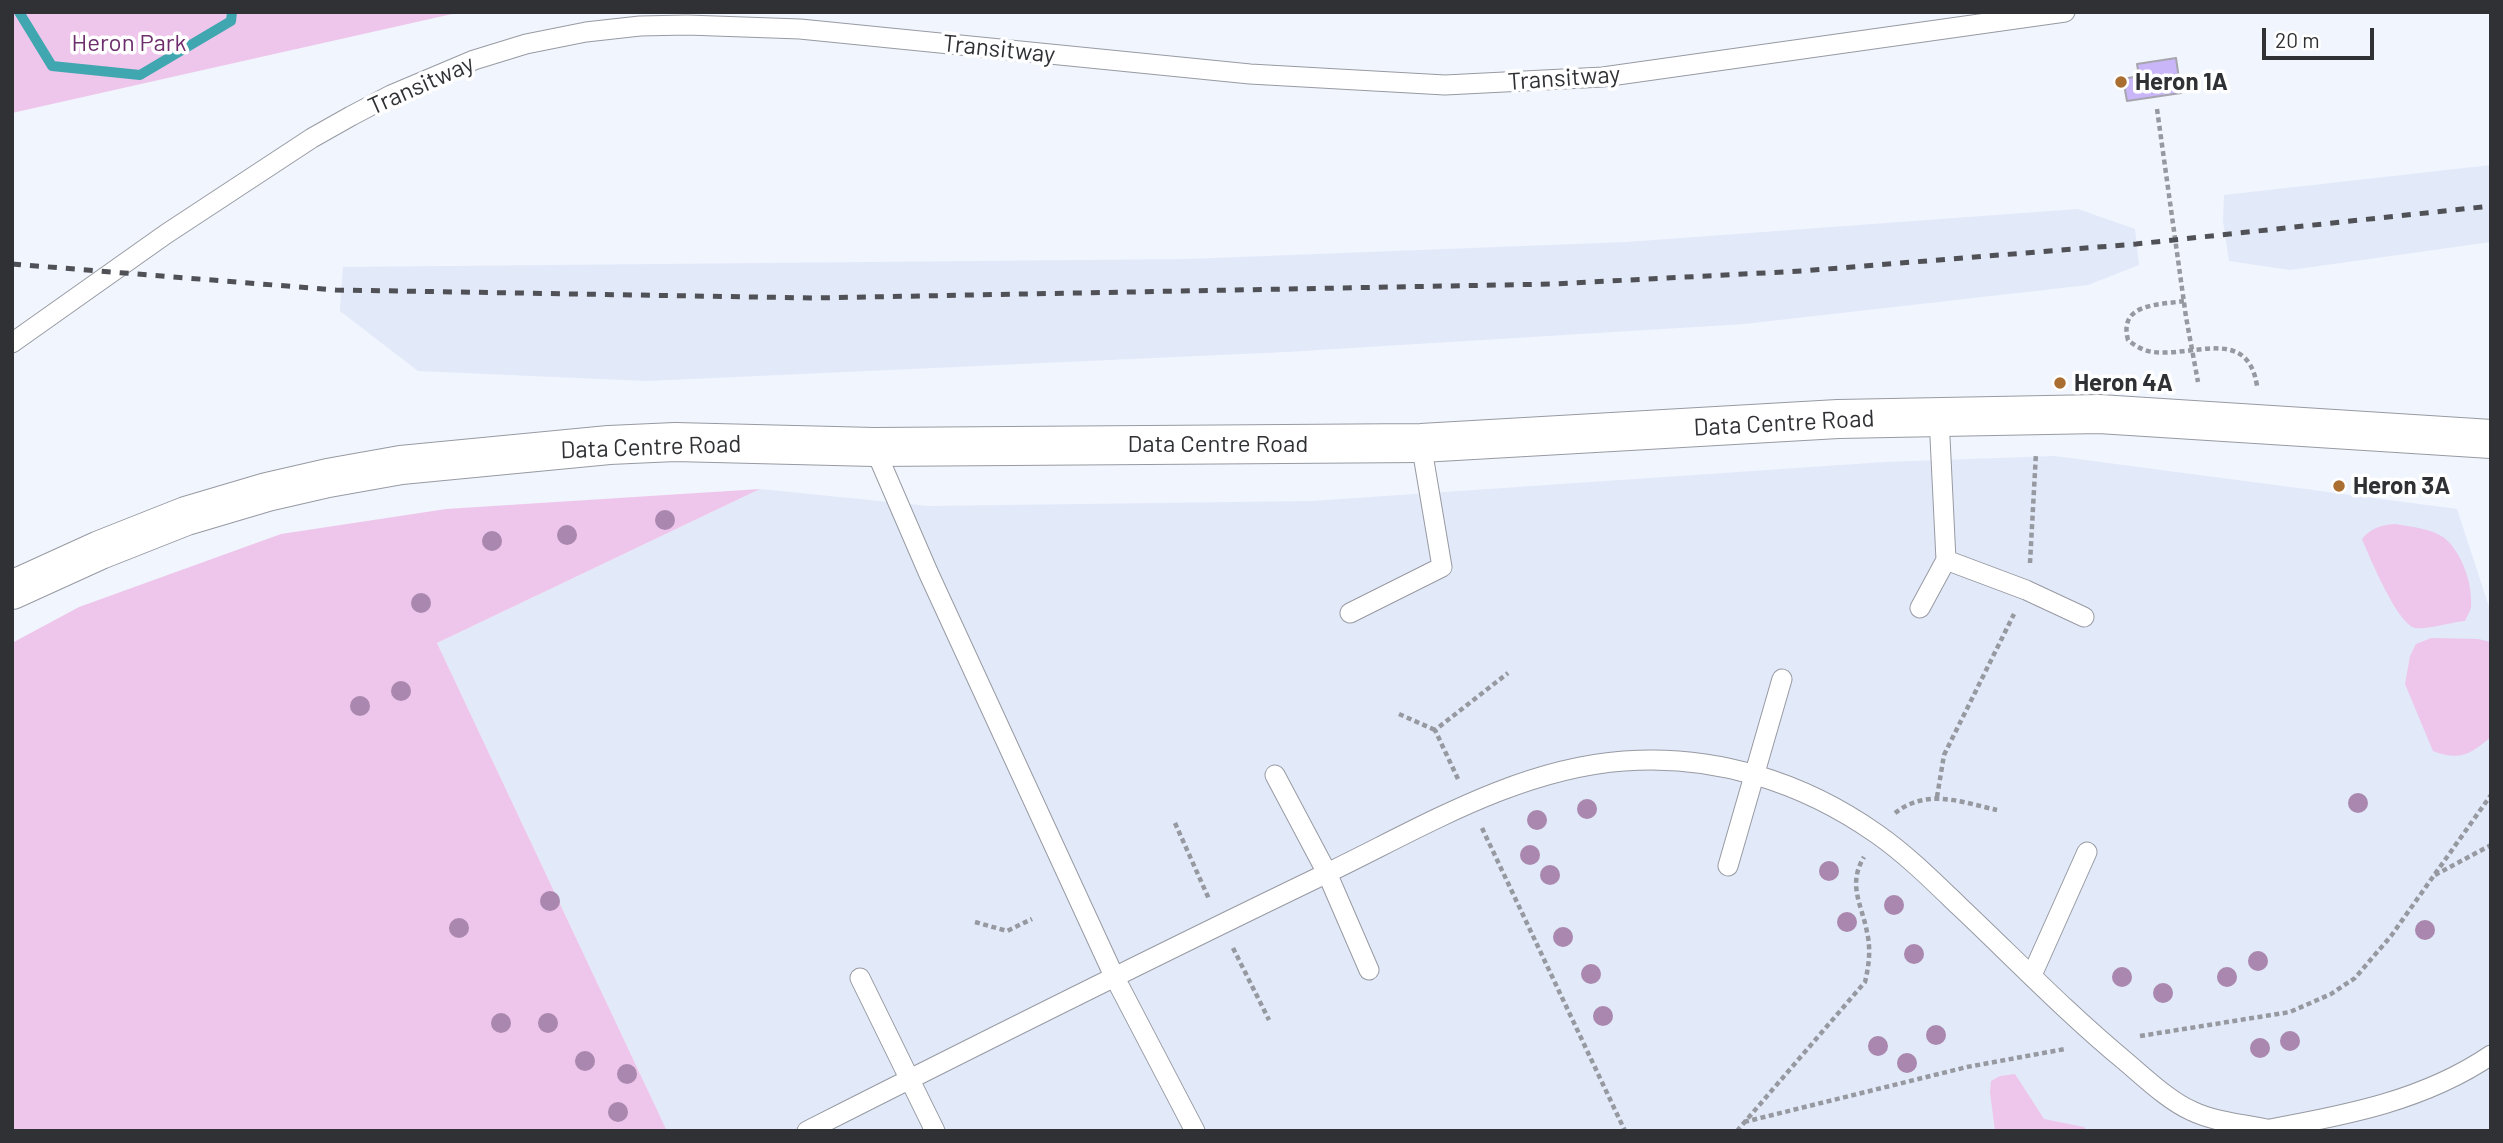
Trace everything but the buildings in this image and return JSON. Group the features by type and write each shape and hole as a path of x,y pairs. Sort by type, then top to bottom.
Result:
{"main road":[{"name":"Data Centre Road","path":"12,590 100,550 186,516 267,492 328,478 401,465 546,450 675,442 874,447 1421,443 1838,419 2099,414 2491,439"},
{"name":"Data Centre Road","path":"2444,435 2491,428"}],"lane":[{"name":"Transitway","path":"12,343 166,234 312,138 351,116 391,95 474,60 526,44 586,32 640,26 800,29 1250,74 1444,85 1603,77 2065,12"},
{"path":"1920,608 1946,560 1939,417"},
{"path":"1350,613 1442,567 1421,443"},
{"path":"874,447 928,572 1114,976 1195,1131"},
{"path":"1946,560 2026,590 2084,617"},
{"path":"1728,866 1782,679"},
{"path":"807,1131 1114,976 1470,803 1544,776 1622,761 1704,763 1753,774 1792,786 1879,835 1919,869 2102,1042 2192,1121 2272,1130 2327,1119 2400,1100 2454,1076 2491,1055"},
{"path":"1275,775 1327,873 1369,970"},
{"path":"2032,975 2087,852"},
{"path":"860,978 935,1131"}],"path":[{"path":"2157,109 2184,301 2198,376"},
{"path":"2184,301 2141,307 2132,315 2125,329 2129,340 2152,352 2221,349 2239,351 2253,368 2257,393"},
{"path":"1937,797 1944,755 2026,590 2030,565 2037,442"},
{"path":"1435,730 1508,673"},
{"path":"1399,714 1435,730 1625,1131"},
{"path":"1744,1122 1966,1067 2290,1012 2331,994 2355,978 2372,960 2491,795"},
{"path":"1737,1131 1865,982 1870,960 1867,931 1857,900 1857,869 1891,816 1905,805 1937,797 1997,810"},
{"path":"2434,875 2491,845"},
{"path":"975,922 1007,931 1032,919"}],"shaded area":[{"path":"2491,165 2491,242 2290,270 2229,261 2223,221 2224,195"},
{"path":"2078,209 2135,229 2139,265 2088,285 1744,324 1286,352 647,381 418,371 340,311 343,267 1188,259 1627,242"},
{"path":"2055,456 2457,509 2491,613 2491,1131 667,1131 437,643 760,489 929,506 1312,501 1885,462"}],"green space":[{"name":"Heron Park","path":"12,12 461,12 12,113"},
{"path":"760,489 437,643 667,1131 12,1131 12,643 79,607 281,534 446,509"},
{"path":"2395,524 2438,534 2455,550 2470,588 2471,608 2465,621 2415,628 2400,615 2362,539 2377,528"},
{"path":"2431,638 2478,639 2491,642 2491,737 2477,748 2458,756 2433,751 2405,684 2410,656 2416,644"},
{"path":"2015,1074 2044,1119 2084,1127 2087,1131 1995,1131 1991,1081 2000,1076"}],"waterway":[{"path":"19,12 52,66 140,75 231,21 232,12"}],"railway":[{"path":"12,264 336,290 813,298 1552,284 1802,271 2136,244 2491,206"}],"place":[{"name":"Heron 1A","path":"2121,82"},
{"name":"Heron 4A","path":"2060,383"},
{"name":"Heron 3A","path":"2339,486"}]}
